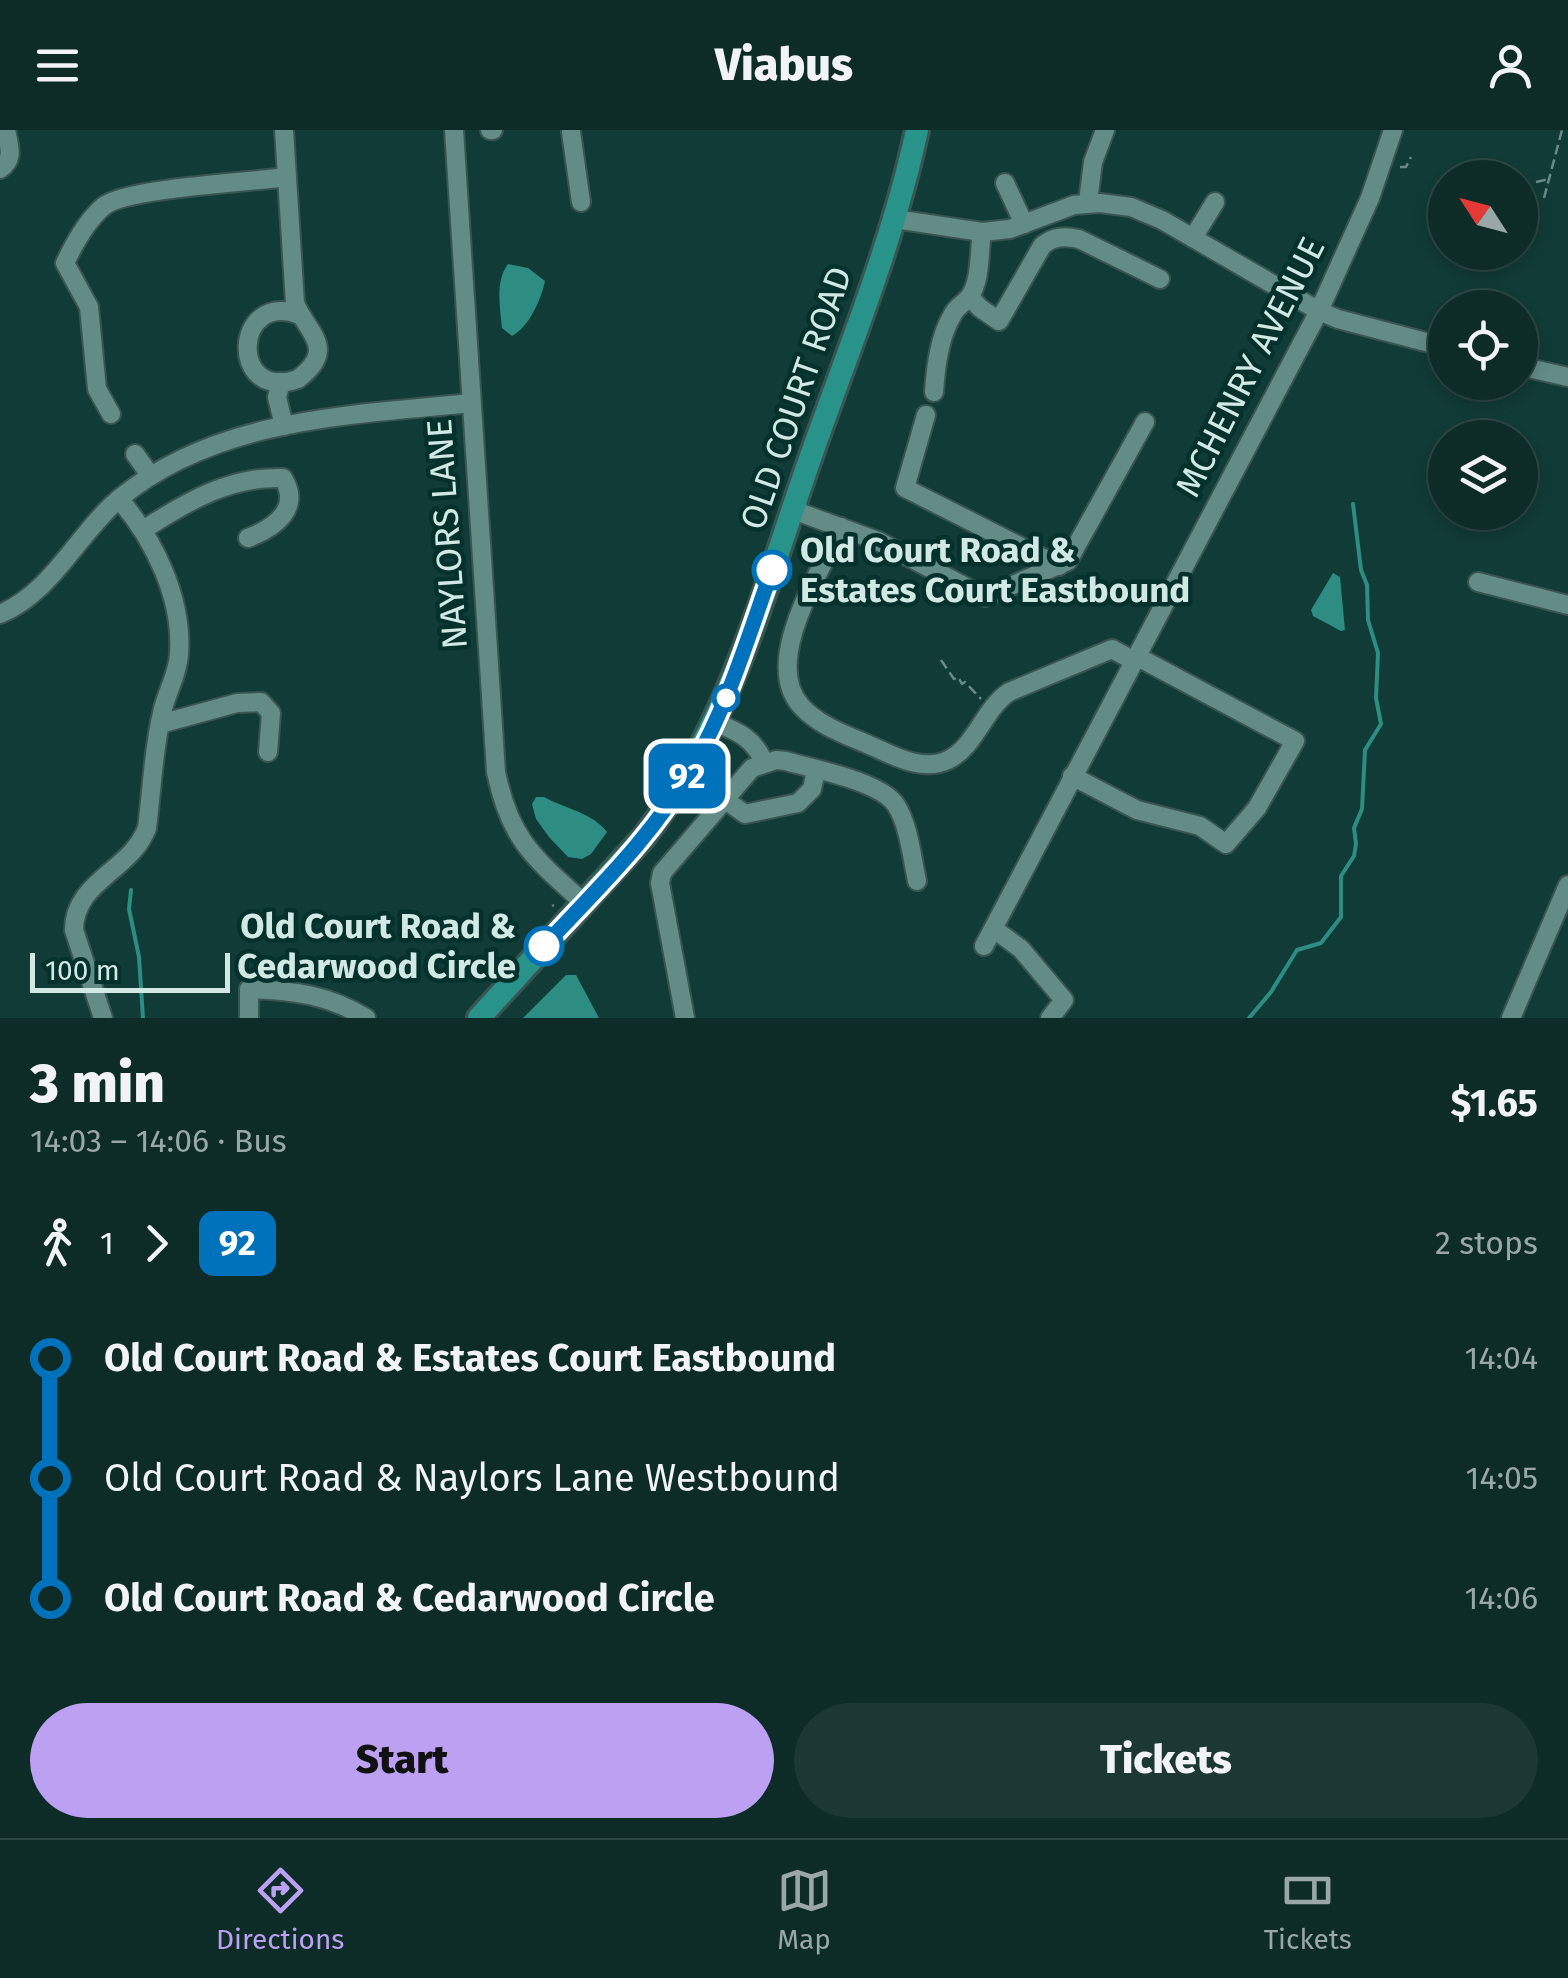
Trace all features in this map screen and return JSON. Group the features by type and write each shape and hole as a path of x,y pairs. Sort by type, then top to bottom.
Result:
{"main road":[{"name":"OLD COURT ROAD","path":"479,1018 668,806 716,723 740,665 895,218 917,130"}],"street":[{"path":"0,169 11,155 6,130"},
{"path":"284,130 296,302 300,315 315,333 315,360 298,378 281,382 260,376 246,349 248,335 257,321 270,313 290,311 300,315"},
{"name":"NAYLORS LANE","path":"454,130 492,732 501,797 521,843 584,903"},
{"path":"1088,202 1093,162 1105,130"},
{"name":"MCHENRY AVENUE","path":"984,946 1318,311 1370,198 1393,130"},
{"path":"571,132 581,202"},
{"path":"111,414 96,389 89,307 64,263 73,245 106,204 141,194 288,177"},
{"path":"1004,183 1024,224"},
{"path":"895,218 982,232 1024,224 1056,209 1088,202 1131,206 1318,311 1428,344"},
{"path":"1193,238 1215,202"},
{"path":"934,392 937,359 948,325 970,296 976,276 982,232"},
{"path":"970,296 999,321 1042,246 1050,239 1066,236 1160,279"},
{"path":"1538,370 1568,377"},
{"path":"281,382 277,397 284,426"},
{"path":"0,614 38,589 118,499 172,461 284,426 471,403"},
{"path":"926,415 906,488 1059,566"},
{"path":"793,510 878,541 985,597 1068,560 1145,422"},
{"path":"134,454 150,475"},
{"path":"143,530 206,492 283,478 288,491 284,516 268,530 248,538"},
{"path":"104,1018 74,930 78,902 135,851 147,828 160,724 179,657 167,581 143,530 118,499"},
{"path":"842,527 789,642 786,674 803,708 828,727 907,762 935,764 956,755 991,708 1009,692 1112,648 1295,740 1258,808 1226,844 1200,826 1138,810 1072,776"},
{"path":"1478,582 1568,605"},
{"path":"160,724 237,703 262,702 270,713 268,752"},
{"path":"716,723 748,738 764,762"},
{"path":"685,1018 660,882 662,872 752,768 764,762 786,760 876,789 890,798 902,817 917,881"},
{"path":"724,798 745,814 798,803 812,790 816,770"},
{"path":"1510,1018 1568,885"},
{"path":"994,930 1020,949 1064,1000 1050,1018"},
{"path":"249,1018 249,989 298,992 354,1015"}],"path":[{"path":"1544,198 1562,130"},
{"path":"1393,166 1406,167 1411,157"},
{"path":"1538,182 1550,179"},
{"path":"941,660 954,679 965,682 991,708"}],"shaded area":[{"path":"508,264 528,268 545,281 533,312 512,336 502,328 500,303 501,278"},
{"path":"1333,573 1340,577 1345,630 1341,631 1313,616 1311,610"},
{"path":"536,797 578,811 601,825 607,832 591,854 582,859 568,857 536,819 532,804"},
{"path":"566,975 576,975 599,1018 523,1018"}],"waterway":[{"path":"1249,1018 1297,950 1321,943 1341,917 1341,876 1354,856 1354,828 1362,809 1365,750 1381,724 1376,698 1378,653 1368,620 1367,585 1361,570 1353,504"},
{"path":"131,890 129,909 139,957 143,1018"}],"bus line":[{"name":"92","path":"544,946 644,837 690,771 740,665 772,570"}],"place":[{"name":"Old Court Road & Estates Court Eastbound","path":"772,570"},
{"name":"Old Court Road & Cedarwood Circle","path":"544,946"}]}
